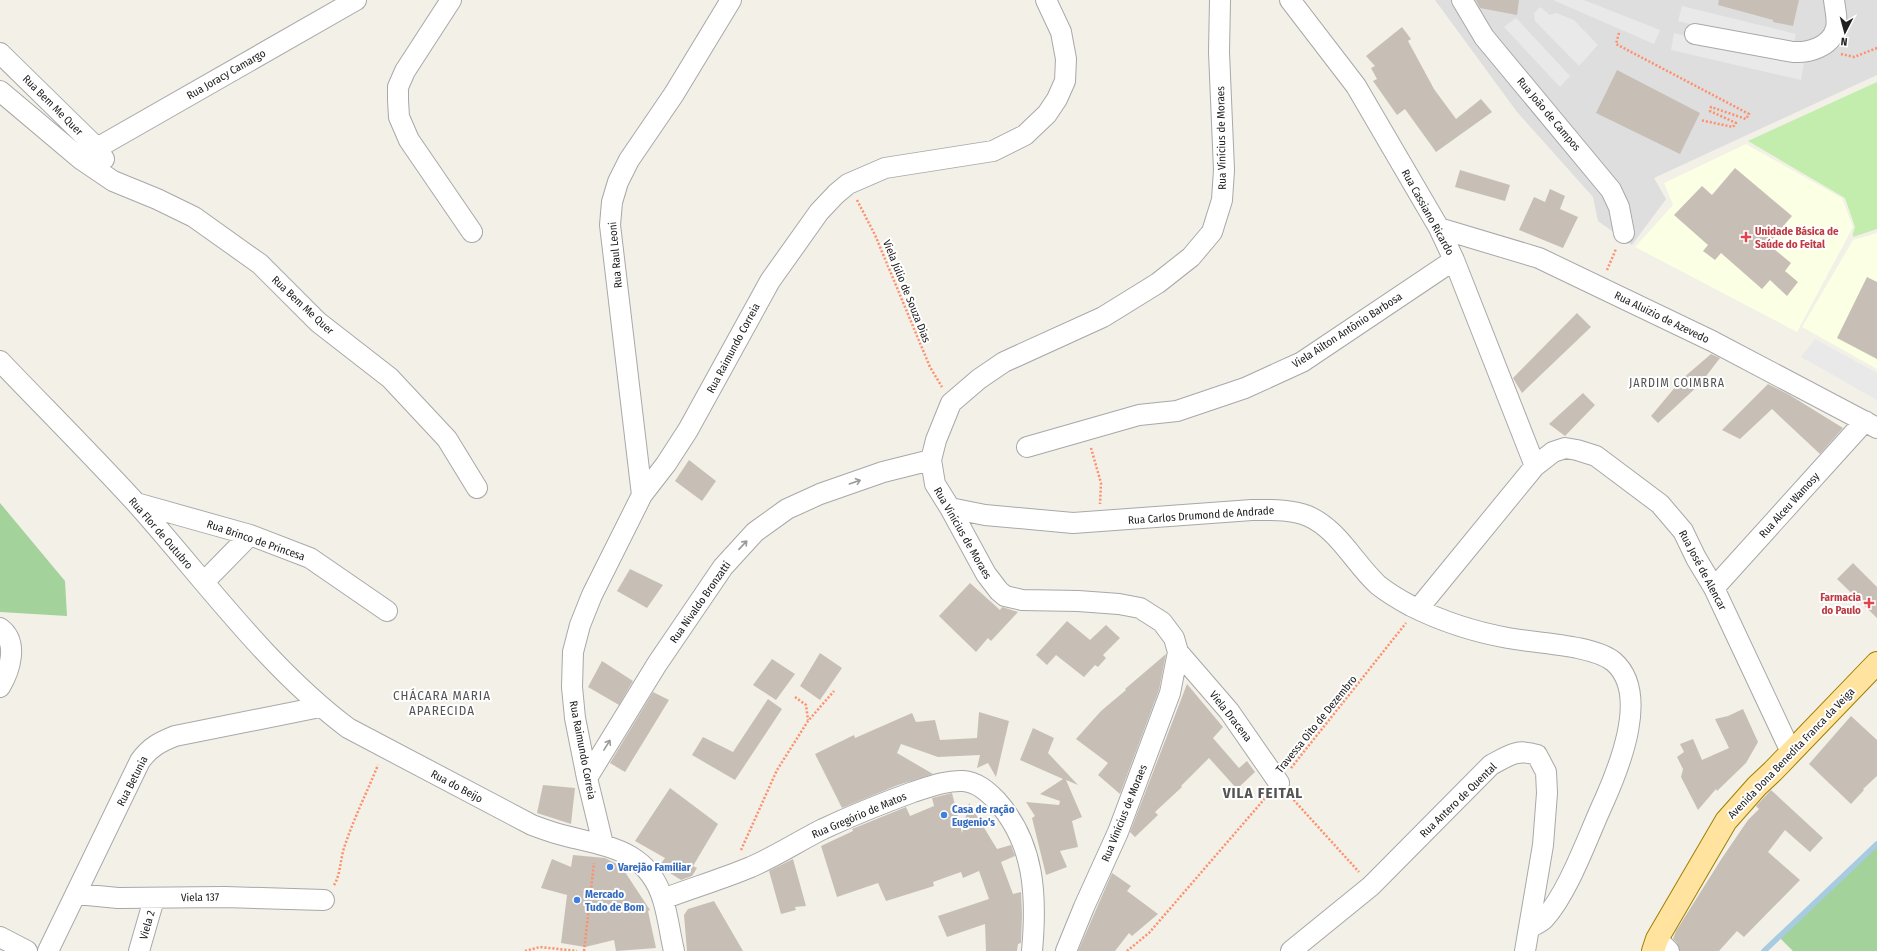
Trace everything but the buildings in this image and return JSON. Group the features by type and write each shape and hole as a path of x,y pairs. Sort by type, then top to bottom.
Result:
{"main road":[{"name":"Avenida Dona Benedita Franca da Veiga","path":"1660,947 1726,821 1757,786 1877,663"}],"street":[{"name":"Rua Joracy Camargo","path":"97,148 356,0"},
{"path":"451,0 405,71 398,87 399,117 409,140 472,232"},
{"name":"Rua Raul Leoni","path":"642,495 610,225 612,202 618,182 629,160 674,94 731,0"},
{"name":"Rua Raimundo Correia","path":"600,843 575,718 572,687 573,652 580,625 592,595 642,495 666,464 688,430 711,389 737,337 788,253 819,212 848,184 885,168 921,161 993,151 1025,135 1047,114 1058,99 1065,81 1066,59 1061,32 1046,0"},
{"name":"Rua Vinícius de Moraes","path":"1066,951 1084,906 1118,832 1170,693 1178,652 1174,638 1164,624 1140,608 1119,604 1078,601 1022,600 1005,596 999,591 986,574 950,508 935,484 932,460 936,440 951,402 979,379 1004,362 1103,317 1158,283 1191,257 1212,232 1222,200 1224,170 1219,52 1220,0"},
{"name":"Rua Cassiano Ricardo","path":"1290,0 1356,86 1439,228 1454,260 1535,466"},
{"name":"Rua João de Campos","path":"1462,0 1484,37 1611,190 1619,207 1624,233"},
{"path":"1695,34 1803,53 1823,46 1833,36 1836,27 1834,0"},
{"name":"Rua Bem Me Quer","path":"0,53 97,148 106,162 113,181"},
{"name":"Rua Bem Me Quer","path":"0,90 82,160 113,181 157,199 194,217 260,264 318,322 390,378 447,439 477,488"},
{"name":"Rua Aluizio de Azevedo","path":"1439,228 1539,258 1712,341 1871,425"},
{"name":"Viela Ailton Antônio Barbosa","path":"1027,447 1139,415 1177,411 1245,388 1302,362 1454,260"},
{"name":"Rua Flor de Outubro","path":"0,361 136,503 287,676 320,707"},
{"name":"Rua Alceu Wamosy","path":"1714,588 1871,425"},
{"name":"Rua José de Alencar","path":"1418,609 1535,466 1553,452 1565,448 1578,450 1596,456 1660,504 1684,531 1696,558 1714,588 1791,752"},
{"name":"Rua Nivaldo Bronzatti","path":"587,778 657,664 692,612 723,567 755,532 787,509 820,494 883,472 932,460"},
{"name":"Rua Brinco de Princesa","path":"136,503 250,535 310,558 387,611"},
{"name":"Rua Carlos Drumond de Andrade","path":"950,508 985,515 1073,523 1252,510 1280,510 1306,515 1322,524 1348,549 1378,584 1398,599 1418,609 1472,630 1589,651 1605,656 1614,662 1623,672 1629,688 1631,703 1629,726 1624,746 1611,785 1575,867 1561,893 1543,919 1529,928"},
{"path":"204,582 250,535"},
{"path":"0,628 5,632 12,652 7,675 0,687"},
{"name":"Viela Dracena","path":"1178,652 1229,711 1279,783"},
{"name":"Rua do Beijo","path":"320,707 348,728 532,825 551,832 600,843 622,851 645,867 655,882 663,899"},
{"name":"Rua Betunia","path":"48,951 77,894 140,760 147,751 158,743 175,736 320,707"},
{"name":"Rua Antero de Quental","path":"1291,951 1371,886 1491,765 1512,753 1527,752 1536,755 1546,772 1547,793 1543,845 1525,951"},
{"name":"Rua Gregório de Matos","path":"663,899 751,867 824,829 880,804 949,782 963,781 976,784 988,792 1004,809 1022,837 1030,866 1035,900 1032,951"},
{"name":"Viela 137","path":"77,894 118,898 154,899 225,897 324,900"},
{"name":"Viela 2","path":"139,951 154,899"},
{"path":"663,899 674,951"},
{"path":"0,937 27,951"}],"path":[{"path":"1619,32 1616,44 1749,114 1746,119 1711,106 1710,111 1736,123 1733,127 1700,120"},
{"path":"1816,49 1854,57 1877,48"},
{"name":"Viela Júlio de Souza Dias","path":"848,184 875,235 930,367 951,402"},
{"path":"1599,287 1624,233"},
{"path":"1085,431 1101,483 1100,522"},
{"name":"Travessa Oito de Dezembro","path":"1126,951 1149,933 1279,783 1418,609"},
{"path":"730,874 777,770 808,721 834,691"},
{"path":"795,697 806,705 808,721"},
{"path":"324,900 338,878 340,858 384,748"},
{"path":"1279,783 1371,886"},
{"path":"584,951 600,843"},
{"path":"525,951 540,947 577,951"}],"shaded area":[{"path":"1435,0 1877,0 1877,75 1654,178 1666,199 1632,245 1598,221 1593,197 1517,112"},
{"path":"1553,0 1584,0 1660,30 1654,44"},
{"path":"1682,6 1796,34 1792,48 1678,21"},
{"path":"1540,7 1550,15 1556,13 1574,20 1598,45 1579,66 1535,21 1534,13"},
{"path":"1516,18 1570,76 1560,87 1504,27"},
{"path":"1674,33 1789,61 1804,62 1801,80 1671,50"},
{"name":"Unidade Básica de Saúde do Feital","path":"1746,144 1842,198 1853,227 1797,332 1635,247 1673,205 1664,183"},
{"path":"1877,233 1877,369 1802,327 1853,240"},
{"path":"1815,339 1877,373 1877,400 1801,357"}],"green space":[{"path":"1877,82 1877,229 1853,237 1855,227 1845,198 1748,141"},
{"path":"0,503 65,581 67,616 0,612"},
{"path":"1877,844 1877,951 1793,951 1780,938"}],"waterway":[{"path":"1764,951 1877,844"}],"place":[{"name":"Unidade Básica de Saúde do Feital","path":"1746,237"},
{"name":"Farmacia do Paulo","path":"1869,603"},
{"name":"Casa de ração Eugenio's","path":"944,815"},
{"name":"Varejão Familiar","path":"610,867"},
{"name":"Mercado Tudo de Bom","path":"577,900"}],"district":[{"name":"JARDIM COIMBRA","path":"1677,383"},
{"name":"CHÁCARA MARIA APARECIDA","path":"442,702"},
{"name":"VILA FEITAL","path":"1263,793"}]}
